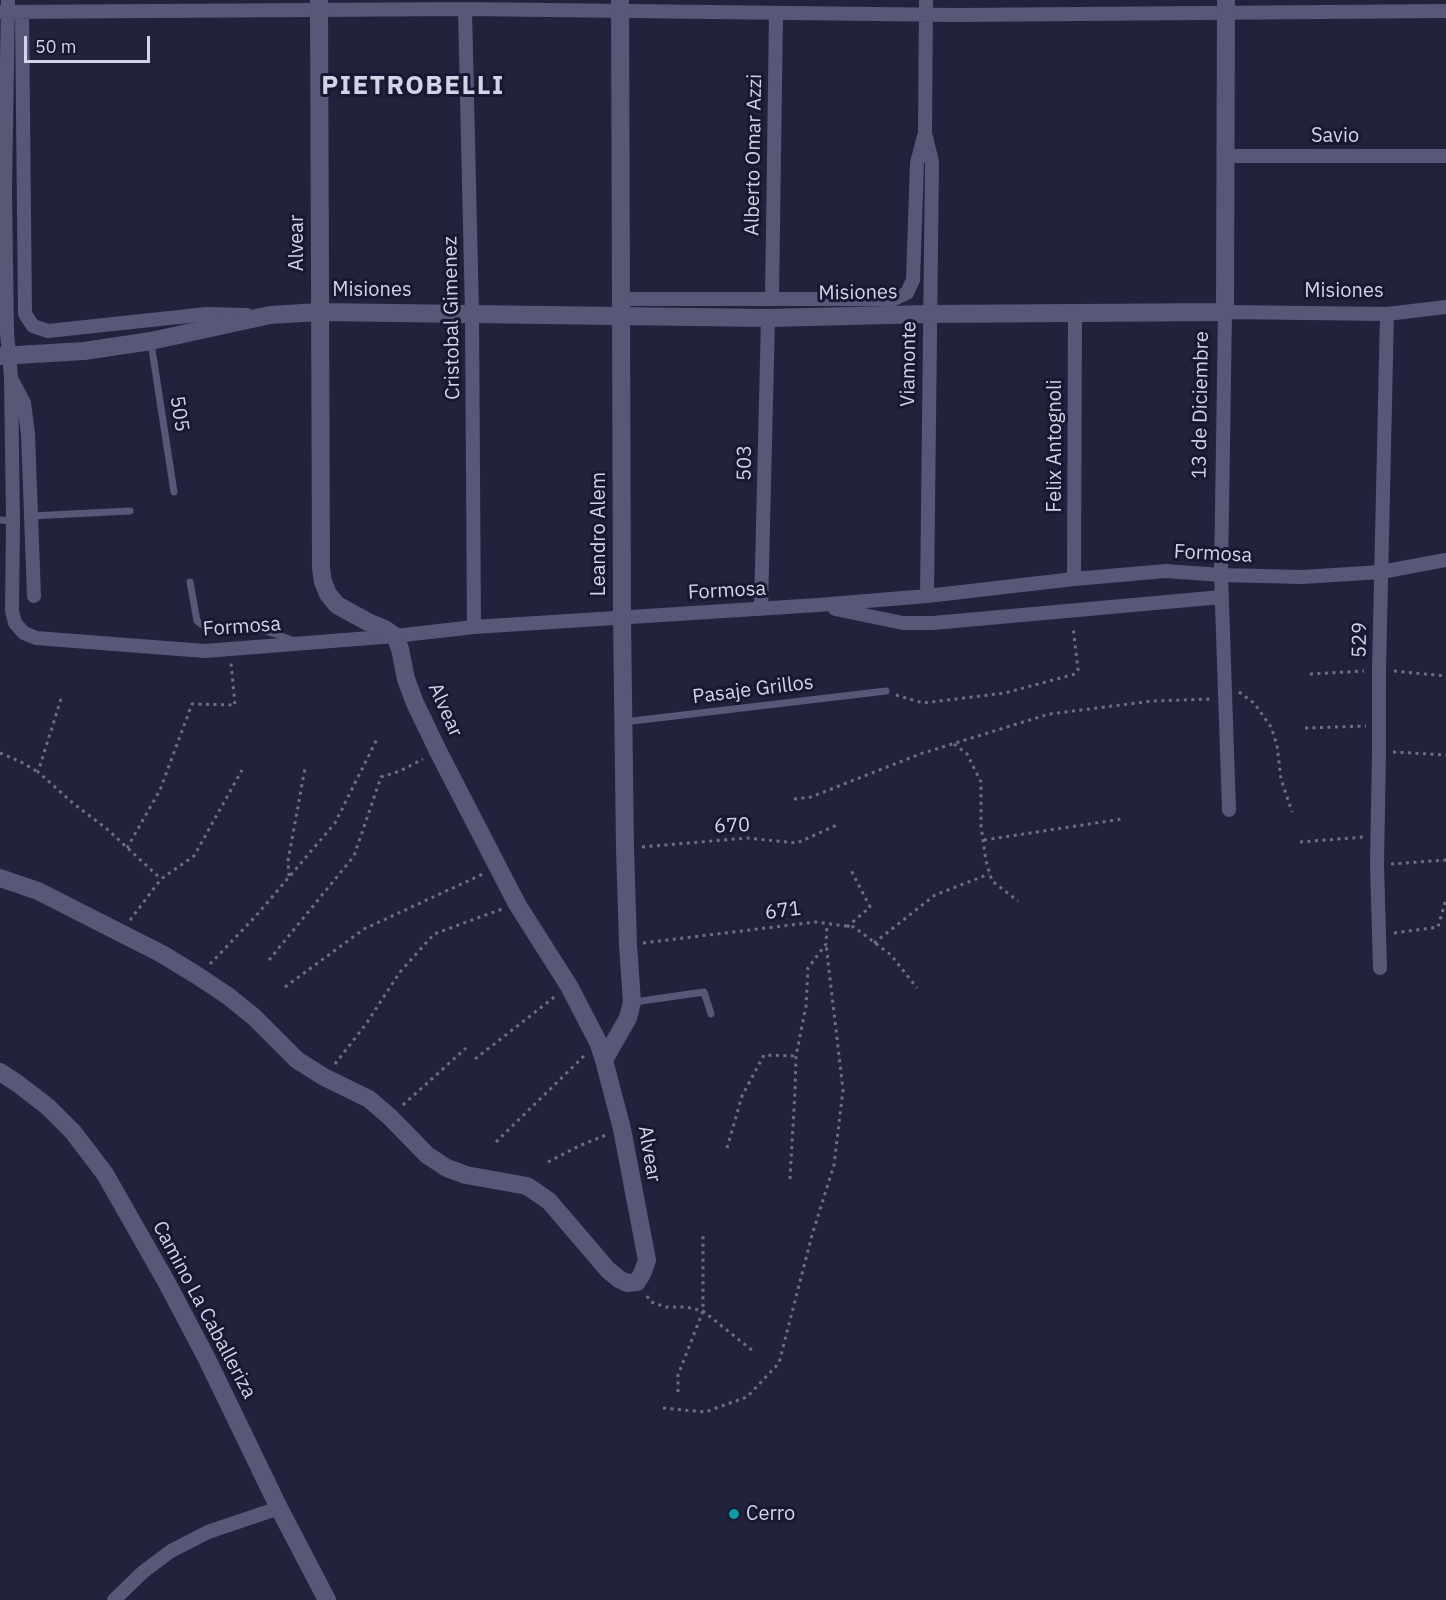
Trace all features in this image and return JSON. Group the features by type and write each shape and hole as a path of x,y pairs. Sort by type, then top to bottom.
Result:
{"street":[{"name":"Viamonte","path":"926,0 925,134 932,162 927,596"},
{"path":"34,596 28,434 24,403 11,377 5,356 7,333 2,191 5,8 22,12 319,5 465,9 620,5 776,13 926,15 1226,6 1446,11"},
{"name":"Alvear","path":"319,5 319,312 323,582 328,594 337,605 395,636 406,679 438,751 517,904 569,986 598,1042 622,1129 646,1260 637,1282"},
{"name":"Leandro Alem","path":"604,1060 628,1018 632,1002 625,848 622,617 620,5"},
{"name":"13 de Diciembre","path":"1226,6 1221,575 1229,810"},
{"name":"Cristobal Gimenez","path":"465,9 472,314 474,627"},
{"name":"Misiones","path":"22,12 26,314 33,326 48,331 207,314 270,315 319,312 472,314 772,298 894,299 907,293"},
{"name":"Alberto Omar Azzi","path":"772,298 776,13"},
{"name":"Viamonte","path":"907,293 913,280 916,163 925,134"},
{"name":"Savio","path":"1225,156 1446,156"},
{"name":"Misiones","path":"620,307 768,318 929,314 1225,312 1387,314 1446,308"},
{"name":"Felix Antognoli","path":"1074,579 1075,313"},
{"name":"529","path":"1380,968 1377,865 1387,314"},
{"name":"Misiones","path":"5,356 84,351 151,341 270,315"},
{"name":"503","path":"761,609 768,318"},
{"path":"6,520 11,377"},
{"name":"Formosa","path":"6,520 12,611 15,623 24,633 36,638 205,651 395,636 474,627 818,605 1166,572 1302,577 1382,572 1446,560"},
{"path":"818,605 903,622 933,623 1222,597"},
{"path":"0,878 38,891 162,954 198,976 254,1017 297,1060 324,1077 369,1099 427,1155 447,1168 466,1175 528,1186 549,1201 618,1279 627,1283 637,1282"},
{"name":"Camino La Caballeriza","path":"0,1072 48,1107 73,1132 105,1174 192,1330 327,1600"},
{"path":"114,1600 143,1572 171,1551 208,1532 279,1508"}],"lane":[{"name":"505","path":"151,341 174,492"},
{"path":"31,516 130,511"},
{"path":"190,582 197,621 205,627 261,630 299,643"},
{"name":"Pasaje Grillos","path":"624,722 886,691"},
{"path":"632,1002 704,992 711,1014"}],"path":[{"path":"886,691 923,703 1005,693 1075,674 1078,670 1071,610"},
{"path":"127,848 160,790 192,704 235,705 230,649"},
{"path":"1225,681 1254,703 1271,727 1277,745 1281,779 1292,812"},
{"path":"794,799 811,797 920,754 1049,714 1153,701 1225,698"},
{"path":"38,772 61,699"},
{"path":"1305,728 1379,726"},
{"path":"198,976 255,917 335,823 377,739"},
{"path":"954,744 967,754 981,782 981,826 986,861 992,881 1018,901"},
{"path":"269,960 354,856 381,777 400,771 438,751"},
{"path":"1379,751 1446,755"},
{"path":"0,753 38,772 107,829 161,879"},
{"path":"289,876 288,861 305,768"},
{"path":"120,933 161,879 194,856 242,770"},
{"path":"983,840 1122,819"},
{"name":"670","path":"625,848 747,838 797,843 837,825"},
{"path":"1300,842 1378,836"},
{"path":"1377,865 1446,860"},
{"path":"285,987 364,928 498,867"},
{"path":"848,927 870,907 850,868"},
{"path":"874,943 935,895 990,873"},
{"path":"1380,935 1438,927 1446,899"},
{"path":"324,1077 366,1024 400,972 434,934 517,904"},
{"name":"671","path":"628,945 815,922 854,927 891,955 917,988"},
{"path":"663,1408 705,1412 747,1397 779,1363 812,1235 834,1166 843,1090 826,944 827,924"},
{"path":"790,1179 796,1056 806,1006 808,968 826,944"},
{"path":"475,1059 569,986"},
{"path":"496,1142 558,1084 598,1042"},
{"path":"390,1117 466,1048"},
{"path":"727,1148 742,1096 764,1055 796,1056"},
{"path":"548,1162 579,1146 622,1129"},
{"path":"678,1392 678,1376 703,1311 703,1236"},
{"path":"637,1282 651,1302 666,1307 686,1307 703,1311 753,1351"}],"place":[{"name":"Cerro","path":"734,1514"}],"district":[{"name":"PIETROBELLI","path":"413,86"}]}
